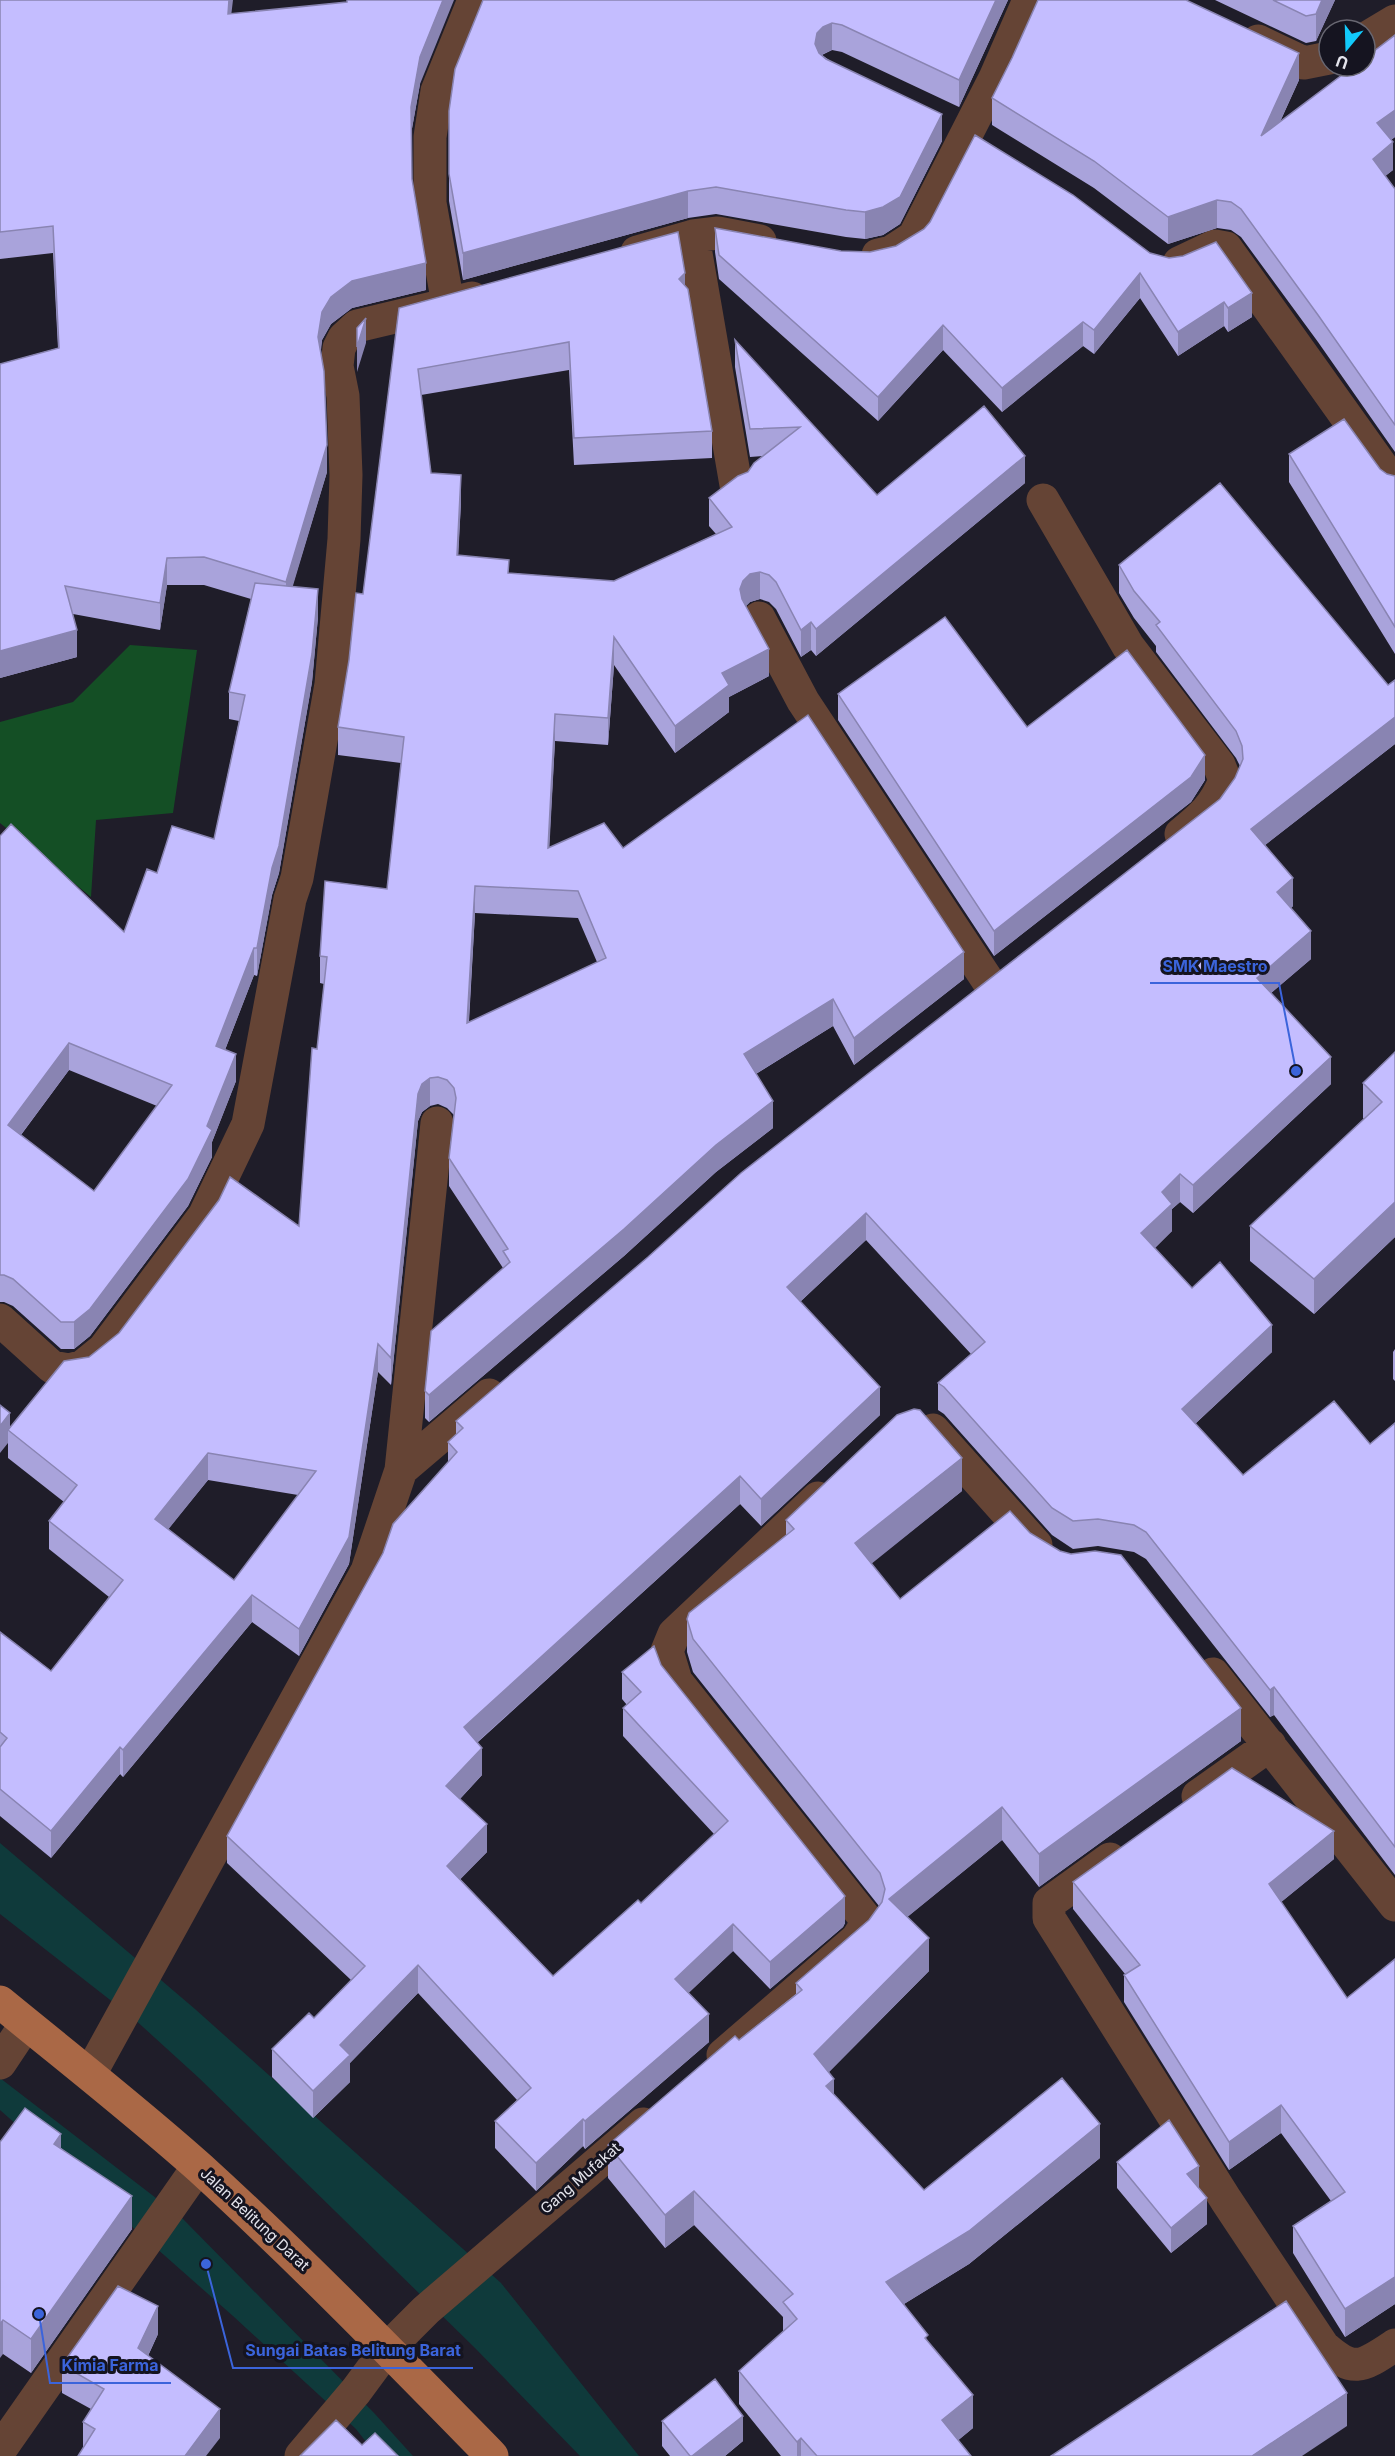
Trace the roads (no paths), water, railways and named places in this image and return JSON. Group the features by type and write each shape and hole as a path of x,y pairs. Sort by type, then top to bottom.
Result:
{"main road":[{"name":"Jalan Belitung Darat","path":"0,2002 90,2074 198,2167 316,2276 492,2456"}],"street":[{"path":"448,304 430,203 430,137 437,91 474,0"},
{"path":"843,256 866,258 891,252 914,237 995,78 1029,0"},
{"path":"1377,32 1395,21"},
{"path":"1228,27 1304,63 1317,60"},
{"path":"936,118 967,132 996,150"},
{"path":"604,261 693,236 718,234 787,246"},
{"path":"693,236 736,485"},
{"path":"1152,256 1171,265 1215,246 1226,248 1395,485"},
{"path":"0,1320 52,1367 69,1370 83,1366 104,1349 204,1216 248,1124 290,899 297,878 331,684 344,539 346,475 343,396 337,366 339,348 344,338 357,326 504,289"},
{"path":"1043,500 1128,646 1219,765 1226,780 1220,794 1205,815 1158,852"},
{"path":"759,618 803,701 980,992 1018,962"},
{"path":"90,2074 367,1571 401,1470 437,1123"},
{"path":"401,1470 509,1378"},
{"path":"904,1426 913,1422 930,1427 1040,1550 1059,1562"},
{"path":"704,2071 857,1939 866,1925 865,1918 676,1681 667,1651 674,1634 836,1481"},
{"path":"1197,1653 1395,1905"},
{"path":"1176,1812 1270,1745"},
{"path":"1138,1839 1049,1903 1049,1918 1220,2190 1323,2346 1339,2360 1354,2366 1367,2362 1395,2345"},
{"path":"0,2063 26,2024"},
{"name":"Gang Mufakat","path":"301,2456 349,2400 387,2349 426,2310 668,2102"},
{"path":"0,2450 198,2167"}],"place":[{"name":"SMK Maestro","path":"1296,1071"},
{"name":"Sungai Batas Belitung Barat","path":"206,2264"},
{"name":"Kimia Farma","path":"39,2314"}]}
